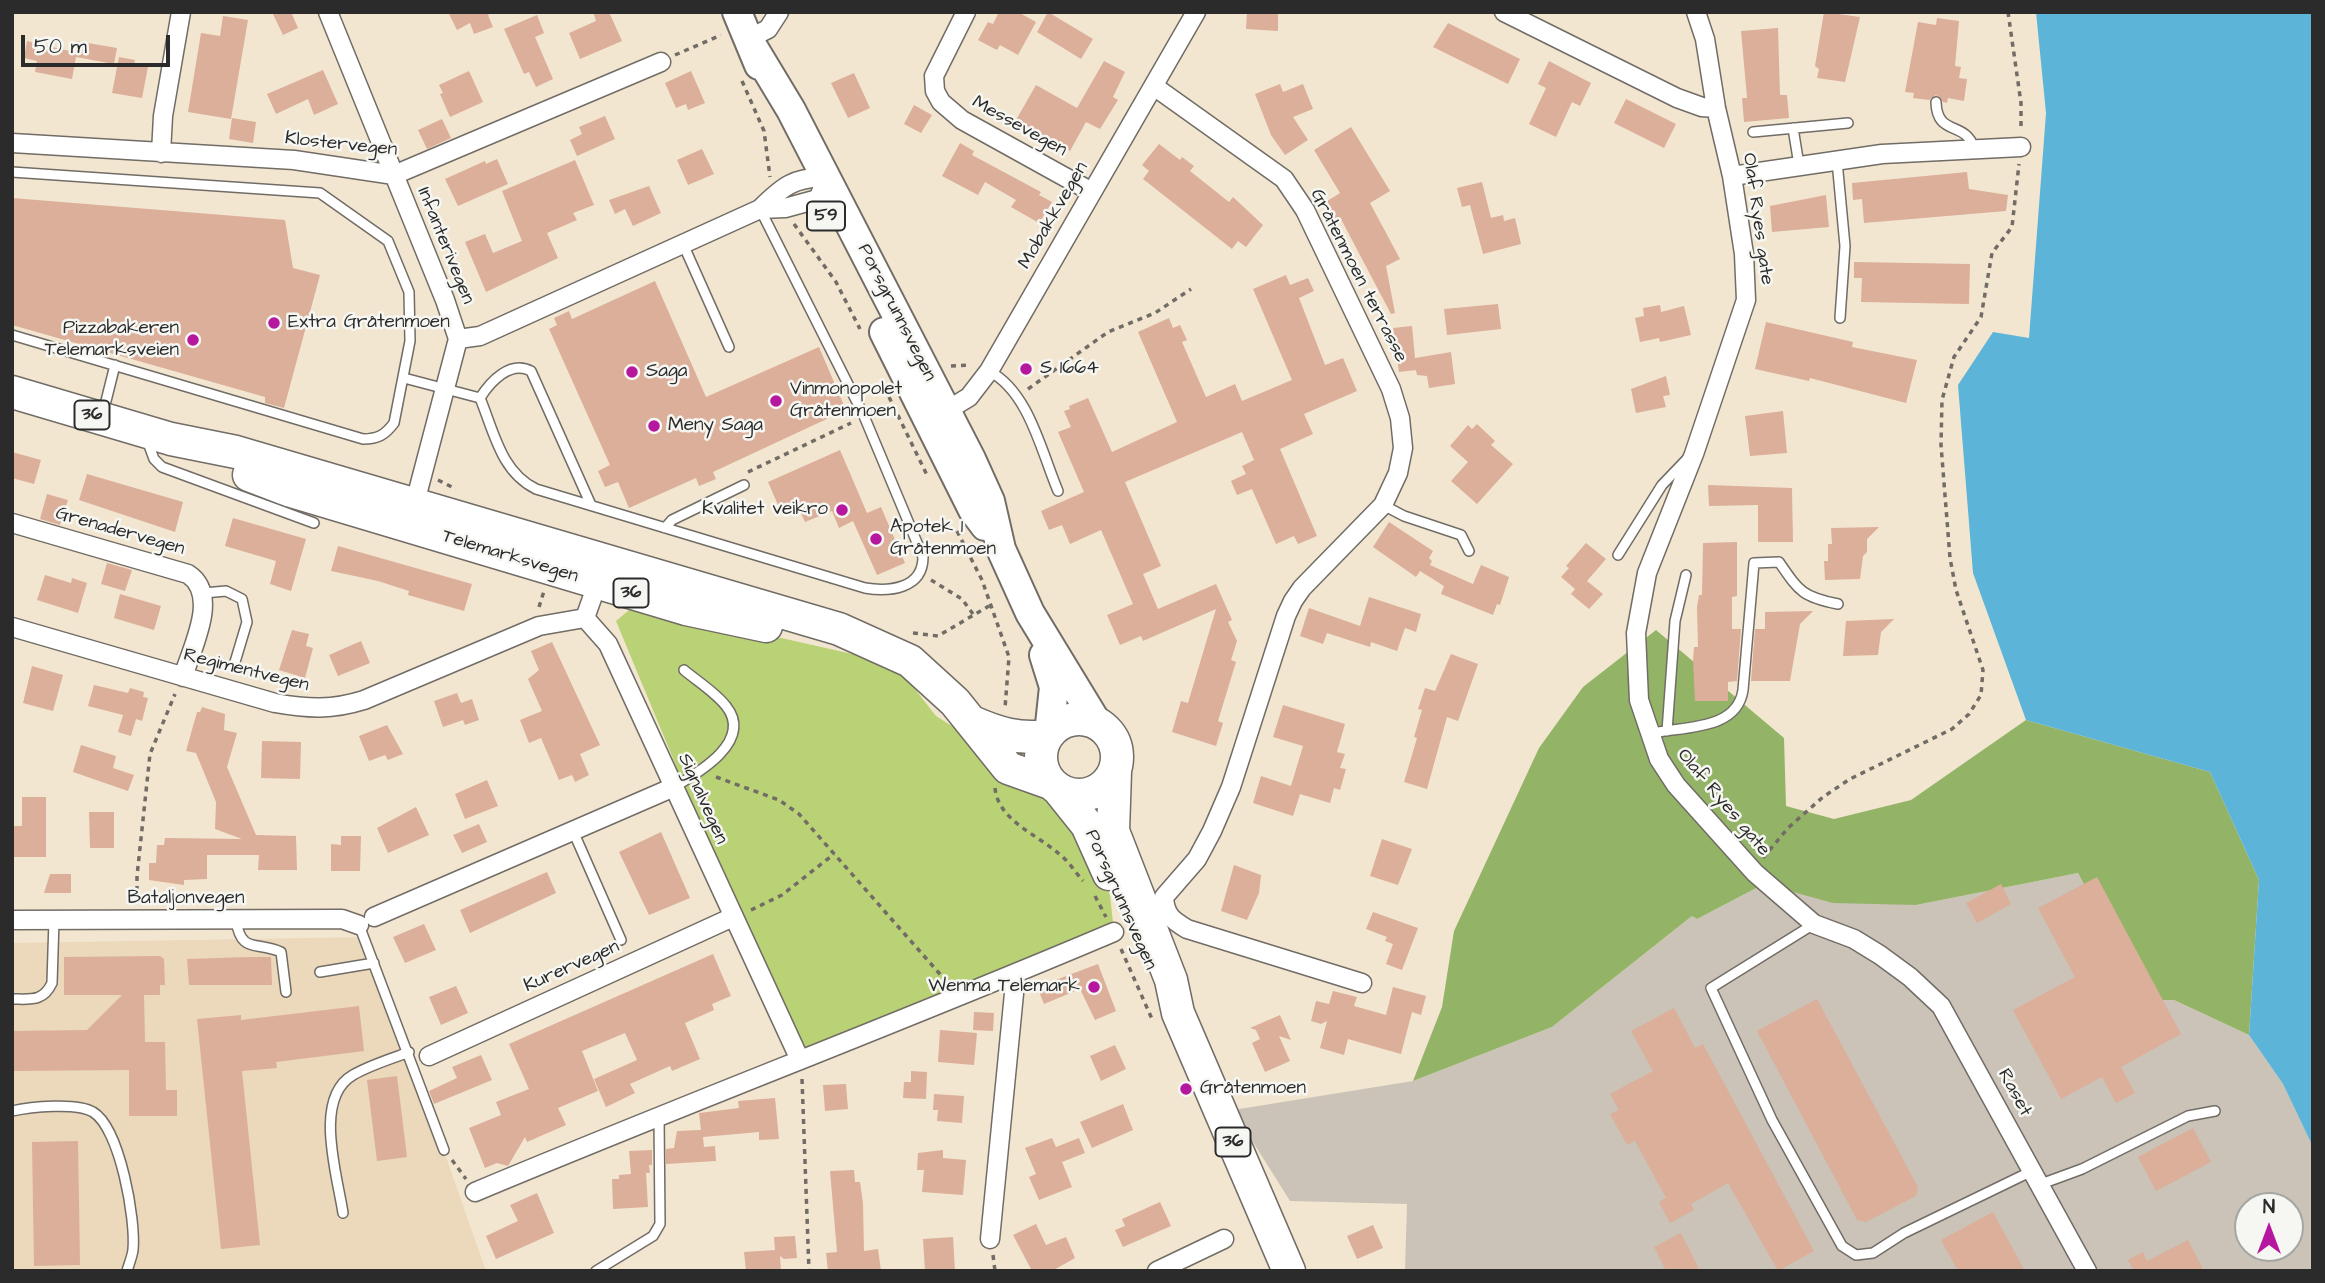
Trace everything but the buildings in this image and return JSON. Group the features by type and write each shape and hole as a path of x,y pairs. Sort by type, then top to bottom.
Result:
{"highway":[{"name":"Telemarksvegen","path":"12,392 158,435 236,452 412,515 602,571 839,629 858,640 887,649 910,661 928,675 972,722 1008,768 1054,786"},
{"name":"Telemarksvegen","path":"158,435 264,493 412,515"},
{"name":"36","path":"1048,735 1056,726 1073,720 1097,723"},
{"name":"Telemarksvegen","path":"972,722 998,733 1027,739 1048,735"},
{"name":"Porsgrunnsvegen","path":"1097,723 1113,739 1118,760 1115,772 1113,831 1171,980 1168,1022"},
{"name":"Porsgrunnsvegen","path":"1048,735 1041,762 1054,786 1087,825 1159,988 1168,1022 1289,1271"},
{"name":"36","path":"1054,786 1080,796 1091,794 1101,789 1115,772"}],"main road":[{"name":"Porsgrunnsvegen","path":"726,25 792,110 817,185 937,417 973,510 1001,549 1030,613 1054,687 1048,735"},
{"name":"Porsgrunnsvegen","path":"1030,613 1097,723"}],"street":[{"path":"161,153 163,116 181,12"},
{"name":"Infanterivegen","path":"328,12 445,300 457,340"},
{"path":"743,44 768,29 779,12"},
{"name":"Messevegen","path":"966,12 934,76 935,91 940,102 962,120 1092,192"},
{"name":"Mobakkvegen","path":"937,417 969,397 989,371 1196,12"},
{"path":"1504,12 1677,98 1702,107 1716,108"},
{"name":"Olaf Ryes gate","path":"1696,12 1705,39 1716,108 1732,176 1744,254 1746,300 1694,453 1660,533 1639,605 1639,700 1648,734 1659,760 1676,786 1755,873 1814,924 1854,939 1880,955"},
{"name":"Klostervegen","path":"12,143 294,160 394,175 661,62"},
{"name":"Gråtenmoen terrasse","path":"1154,87 1284,179 1306,210 1391,388 1400,418 1403,448 1398,473 1383,505 1302,588 1293,601 1231,787 1197,859 1164,897 1164,910 1172,920 1187,929 1362,983"},
{"path":"1732,176 1837,161 1974,148 2021,147"},
{"path":"412,515 457,340 480,337 760,209 778,191 817,185"},
{"path":"760,209 785,208 817,185"},
{"name":"Grenadervegen","path":"12,523 187,573 199,581 204,593"},
{"path":"585,618 602,571"},
{"path":"183,677 203,609 204,593"},
{"name":"Regimentvegen","path":"12,627 275,703 311,710 335,709 364,700 538,626 585,618"},
{"name":"Signalvegen","path":"585,618 608,644 800,1060"},
{"path":"366,921 674,788"},
{"name":"Kurervegen","path":"429,1056 733,917"},
{"name":"Bataljonvegen","path":"12,920 366,921"},
{"path":"475,1192 1114,932"},
{"name":"Raset","path":"1880,955 1910,977 1941,1006 2087,1271"},
{"path":"990,1239 1016,973"},
{"path":"1157,1271 1224,1239"}],"lane":[{"path":"1936,102 1937,117 1941,122 1967,133 1974,148"},
{"path":"1753,132 1848,122"},
{"path":"1793,128 1799,165"},
{"path":"1837,161 1845,246 1840,318"},
{"path":"12,172 320,193 388,241 409,292 410,341 394,422 388,432 376,439 363,439 12,335"},
{"path":"480,398 509,470 519,481 665,528 873,589 900,588 920,573 923,557 864,416 760,209"},
{"path":"676,247 729,347"},
{"path":"102,418 115,365"},
{"path":"480,398 491,379 512,369 531,371 591,505"},
{"path":"989,371 1004,379 1018,396 1058,491"},
{"path":"404,378 480,398"},
{"name":"Olaf Ryes gate","path":"1618,555 1662,485 1694,453"},
{"path":"665,528 671,520 744,485"},
{"path":"264,493 314,523"},
{"path":"1383,505 1404,516 1461,535 1469,551"},
{"path":"1648,734 1724,719 1731,715 1741,702 1754,563 1780,562 1792,583 1801,592 1838,604"},
{"path":"1667,732 1675,621 1686,575"},
{"path":"204,593 226,591 242,598 247,622 235,662"},
{"path":"674,788 718,758 728,742 732,718 726,706 684,670"},
{"path":"573,831 621,940"},
{"path":"12,999 35,999 48,992 52,983 54,920"},
{"path":"236,920 238,937 246,943 281,952 286,992"},
{"path":"366,921 374,962 444,1150"},
{"path":"1814,924 1711,988 1772,1121 1842,1246 1856,1255 1873,1253 1904,1233 2037,1177 2082,1169 2188,1116 2215,1111"},
{"path":"320,972 374,962"},
{"path":"343,1213 330,1121 331,1101 337,1088 352,1075 409,1052"},
{"path":"12,1111 77,1107 94,1112 103,1124 117,1152 130,1195 133,1250 127,1271"},
{"path":"596,1271 653,1236 660,1224 657,1160 659,1115"}],"path":[{"path":"1755,873 1781,837 1823,797 1850,779 1952,729 1969,714 1981,695 1983,670 1963,614 1950,558 1941,445 1942,400 1954,357 1981,317 1992,253 2012,227 2021,147 2021,103 2008,12"},
{"path":"661,62 726,25 743,44"},
{"path":"741,78 764,131 770,179"},
{"path":"1018,396 1108,332 1154,313 1191,289"},
{"path":"945,364 963,368 1004,344"},
{"path":"744,485 748,472 833,434 864,416"},
{"path":"920,573 962,599 974,614"},
{"path":"538,626 538,612 545,588"},
{"path":"989,607 1009,657 1005,712"},
{"path":"138,920 137,876 150,754 183,677"},
{"path":"700,772 790,806 931,962 958,997"},
{"path":"995,779 995,792 1009,817 1061,855 1085,883"},
{"path":"733,917 782,895 834,853"},
{"path":"1093,893 1168,1022"},
{"path":"800,1060 804,1091 809,1271"},
{"path":"444,1150 475,1192"}],"shaded area":[{"path":"2078,873 2146,1000 2174,1000 2249,1035 2283,1084 2313,1147 2313,1271 1405,1271 1407,1204 1290,1201 1233,1110 1413,1081 1552,1027 1692,916 1697,919 1764,884 1916,905"},
{"path":"369,937 486,1271 12,1271 12,943"}],"green space":[{"path":"635,605 879,660 907,679 936,716 963,733 1072,821 1110,895 1114,932 800,1060 733,917 672,756 616,621"},
{"path":"1656,630 1784,738 1786,806 1834,819 1911,800 2026,720 2210,772 2259,880 2249,1035 2174,1000 2146,1000 2078,873 1916,905 1833,903 1764,884 1697,919 1692,916 1552,1027 1413,1081 1442,1007 1454,931 1539,748 1583,687"}],"water":[{"path":"2036,12 2313,12 2313,1147 2283,1084 2249,1035 2259,880 2210,772 2026,720 1973,573 1958,385 1993,332 2029,338 2046,113"}],"place":[{"name":"Extra Gråtenmoen","path":"274,323"},
{"name":"Pizzabakeren Telemarksveien","path":"193,340"},
{"name":"S 1664","path":"1026,369"},
{"name":"Saga","path":"632,372"},
{"name":"Vinmonopolet Gråtenmoen","path":"776,401"},
{"name":"Meny Saga","path":"654,426"},
{"name":"Kvalitet veikro","path":"842,510"},
{"name":"Apotek 1 Gråtenmoen","path":"876,539"},
{"name":"Wenma Telemark","path":"1094,987"},
{"name":"Gråtenmoen","path":"1186,1089"}]}
